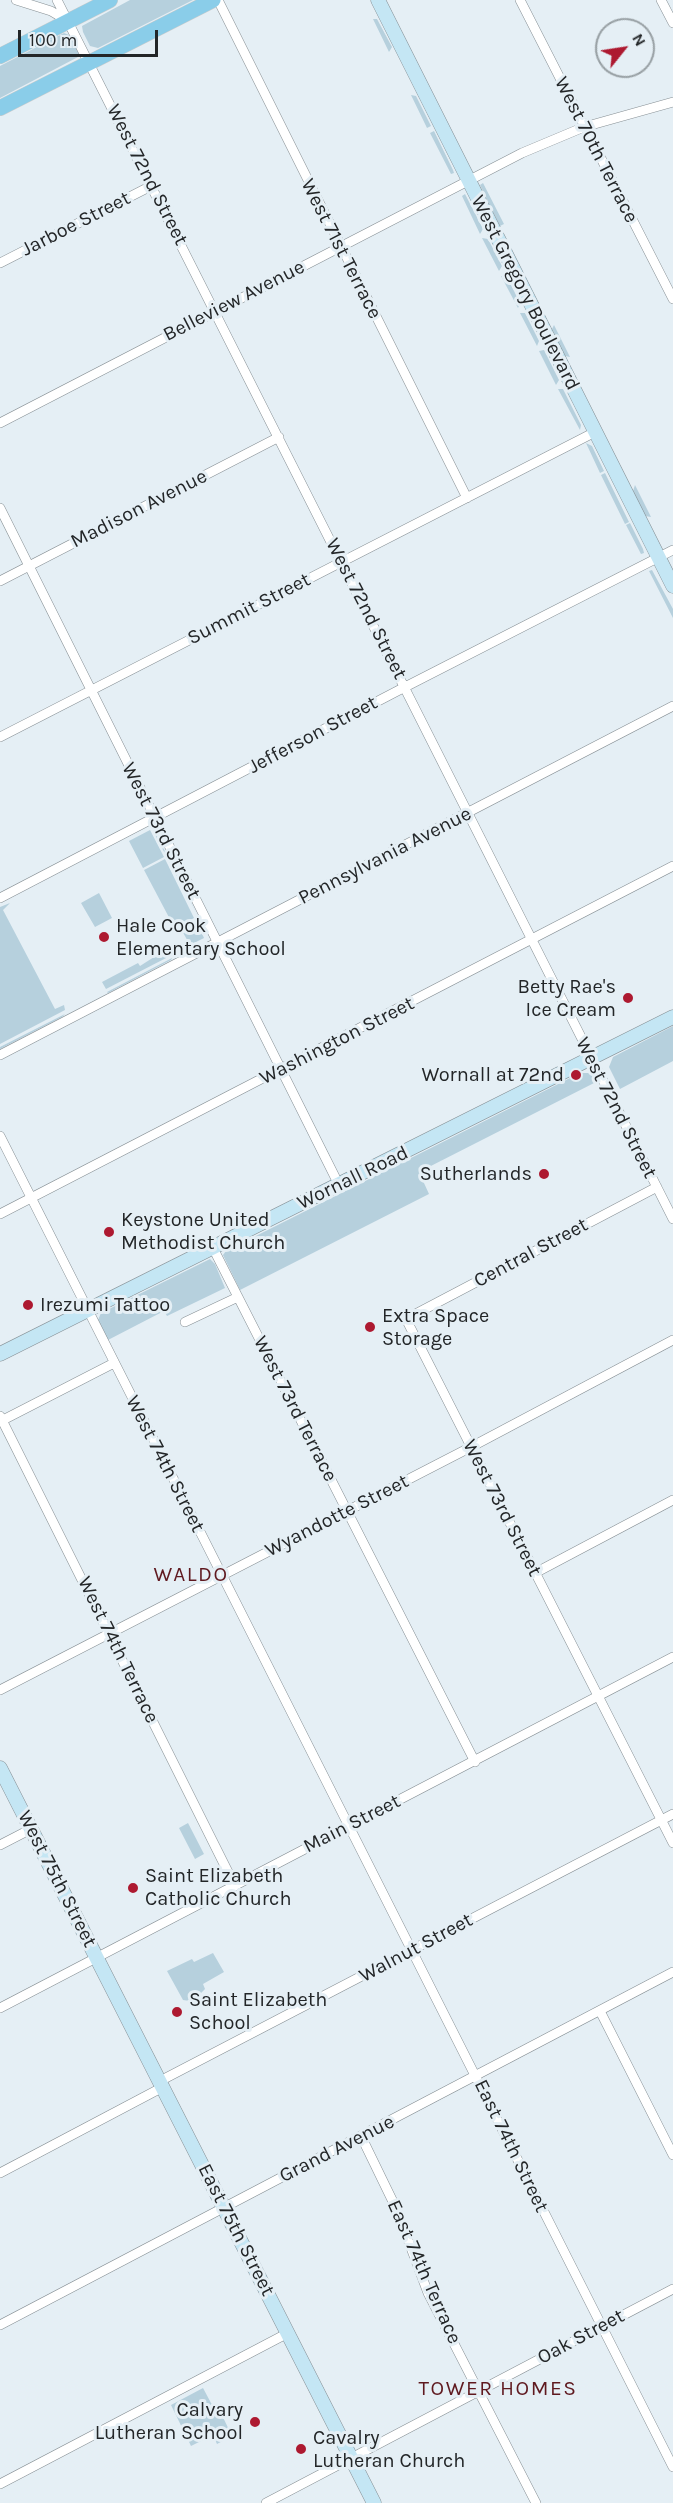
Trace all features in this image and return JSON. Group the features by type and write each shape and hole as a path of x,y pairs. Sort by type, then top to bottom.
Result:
{"main road":[{"path":"0,56 110,0"},
{"path":"0,108 215,0"},
{"name":"West Gregory Boulevard","path":"378,0 673,586"},
{"name":"Wornall Road","path":"0,1354 673,1017"},
{"name":"West 75th Street","path":"0,1768 97,1958"},
{"name":"East 75th Street","path":"97,1958 375,2503"}],"street":[{"path":"16,0 51,11 68,22"},
{"name":"West 72nd Street","path":"57,0 673,1219"},
{"name":"West 71st Terrace","path":"215,0 467,498"},
{"name":"West 70th Terrace","path":"520,0 673,299"},
{"path":"661,0 673,23"},
{"name":"Belleview Avenue","path":"0,423 522,153 584,127 673,102"},
{"name":"Jarboe Street","path":"0,263 152,186"},
{"name":"Summit Street","path":"0,737 595,432"},
{"name":"Madison Avenue","path":"0,581 279,437"},
{"name":"West 73rd Street","path":"0,508 153,818 218,942 339,1185"},
{"name":"Jefferson Street","path":"0,898 673,550"},
{"name":"Pennsylvania Avenue","path":"0,1055 673,706"},
{"name":"Washington Street","path":"0,1214 673,866"},
{"name":"West 74th Street","path":"0,1136 348,1825"},
{"name":"Central Street","path":"406,1319 657,1187"},
{"name":"West 73rd Terrace","path":"213,1248 475,1762"},
{"path":"185,1322 238,1297"},
{"name":"West 73rd Street","path":"406,1319 673,1843"},
{"name":"Wyandotte Street","path":"0,1690 673,1340"},
{"path":"1,1418 114,1363"},
{"name":"West 74th Terrace","path":"1,1418 235,1886"},
{"path":"535,1573 673,1500"},
{"name":"Main Street","path":"0,2008 673,1657"},
{"name":"Walnut Street","path":"0,2173 412,1950 673,1814"},
{"name":"East 74th Street","path":"348,1825 673,2467"},
{"path":"0,1845 31,1829"},
{"name":"Grand Avenue","path":"0,2325 673,1972"},
{"path":"600,2011 673,2155"},
{"name":"East 74th Terrace","path":"361,2136 396,2208 428,2293 536,2503"},
{"name":"Oak Street","path":"266,2503 673,2289"},
{"path":"0,2484 288,2333"}],"shaded area":[{"path":"130,0 193,0 98,48 90,46 82,26"},
{"path":"373,19 377,19 392,47 389,52"},
{"path":"64,33 69,35 79,53 78,57 0,98 0,66"},
{"path":"411,95 416,96 431,126 427,128"},
{"path":"434,131 454,173 451,174 430,133"},
{"path":"483,183 504,224 500,226 480,185"},
{"path":"465,194 483,229 480,234 462,196"},
{"path":"482,238 488,239 502,266 499,271"},
{"path":"501,276 507,277 520,303 518,308"},
{"path":"520,313 525,313 539,341 537,346"},
{"path":"554,325 570,357 565,356 552,329"},
{"path":"544,350 559,380 556,385 539,351"},
{"path":"558,389 563,389 581,425 580,430"},
{"path":"586,443 592,446 604,471 600,473"},
{"path":"605,473 629,522 625,524 601,475"},
{"path":"635,485 651,517 645,516 633,491"},
{"path":"630,523 644,553 641,554 626,525"},
{"path":"652,570 673,609 673,618 649,571"},
{"path":"150,830 164,857 143,868 129,841"},
{"path":"154,830 198,916 153,831"},
{"path":"165,859 194,918 179,926 178,923 173,925 144,870"},
{"path":"99,893 112,918 95,927 81,903"},
{"path":"10,903 3,910 55,1009 64,1005 65,1010 0,1044 0,907"},
{"path":"196,921 204,938 190,945 181,929"},
{"path":"165,950 168,957 106,989 102,982 138,963 140,966"},
{"path":"172,958 108,993 107,992"},
{"path":"65,1014 62,1017 0,1049 0,1047"},
{"path":"673,1026 673,1061 620,1089 609,1067 613,1057"},
{"path":"580,1073 590,1073 598,1081 419,1172 429,1194 240,1290 223,1255 226,1251"},
{"path":"210,1259 215,1264 225,1288 167,1316 164,1311 108,1340 98,1320 101,1313"},
{"path":"188,1823 204,1854 195,1859 179,1828"},
{"path":"213,1953 224,1972 203,1984 205,1989 196,1998 190,2001 183,2000 167,1971 192,1959 194,1962"},
{"path":"203,2388 211,2403 220,2411 231,2434 230,2437 217,2444 213,2435 191,2446 171,2405"}],"place":[{"name":"Hale Cook Elementary School","path":"104,937"},
{"name":"Betty Rae's Ice Cream","path":"628,998"},
{"name":"Wornall at 72nd","path":"576,1075"},
{"name":"Sutherlands","path":"544,1174"},
{"name":"Keystone United Methodist Church","path":"109,1232"},
{"name":"Irezumi Tattoo","path":"28,1305"},
{"name":"Extra Space Storage","path":"370,1327"},
{"name":"Saint Elizabeth Catholic Church","path":"133,1888"},
{"name":"Saint Elizabeth School","path":"177,2012"},
{"name":"Calvary Lutheran School","path":"255,2422"},
{"name":"Cavalry Lutheran Church","path":"301,2449"}],"district":[{"name":"WALDO","path":"191,1575"},
{"name":"TOWER HOMES","path":"498,2389"}]}
